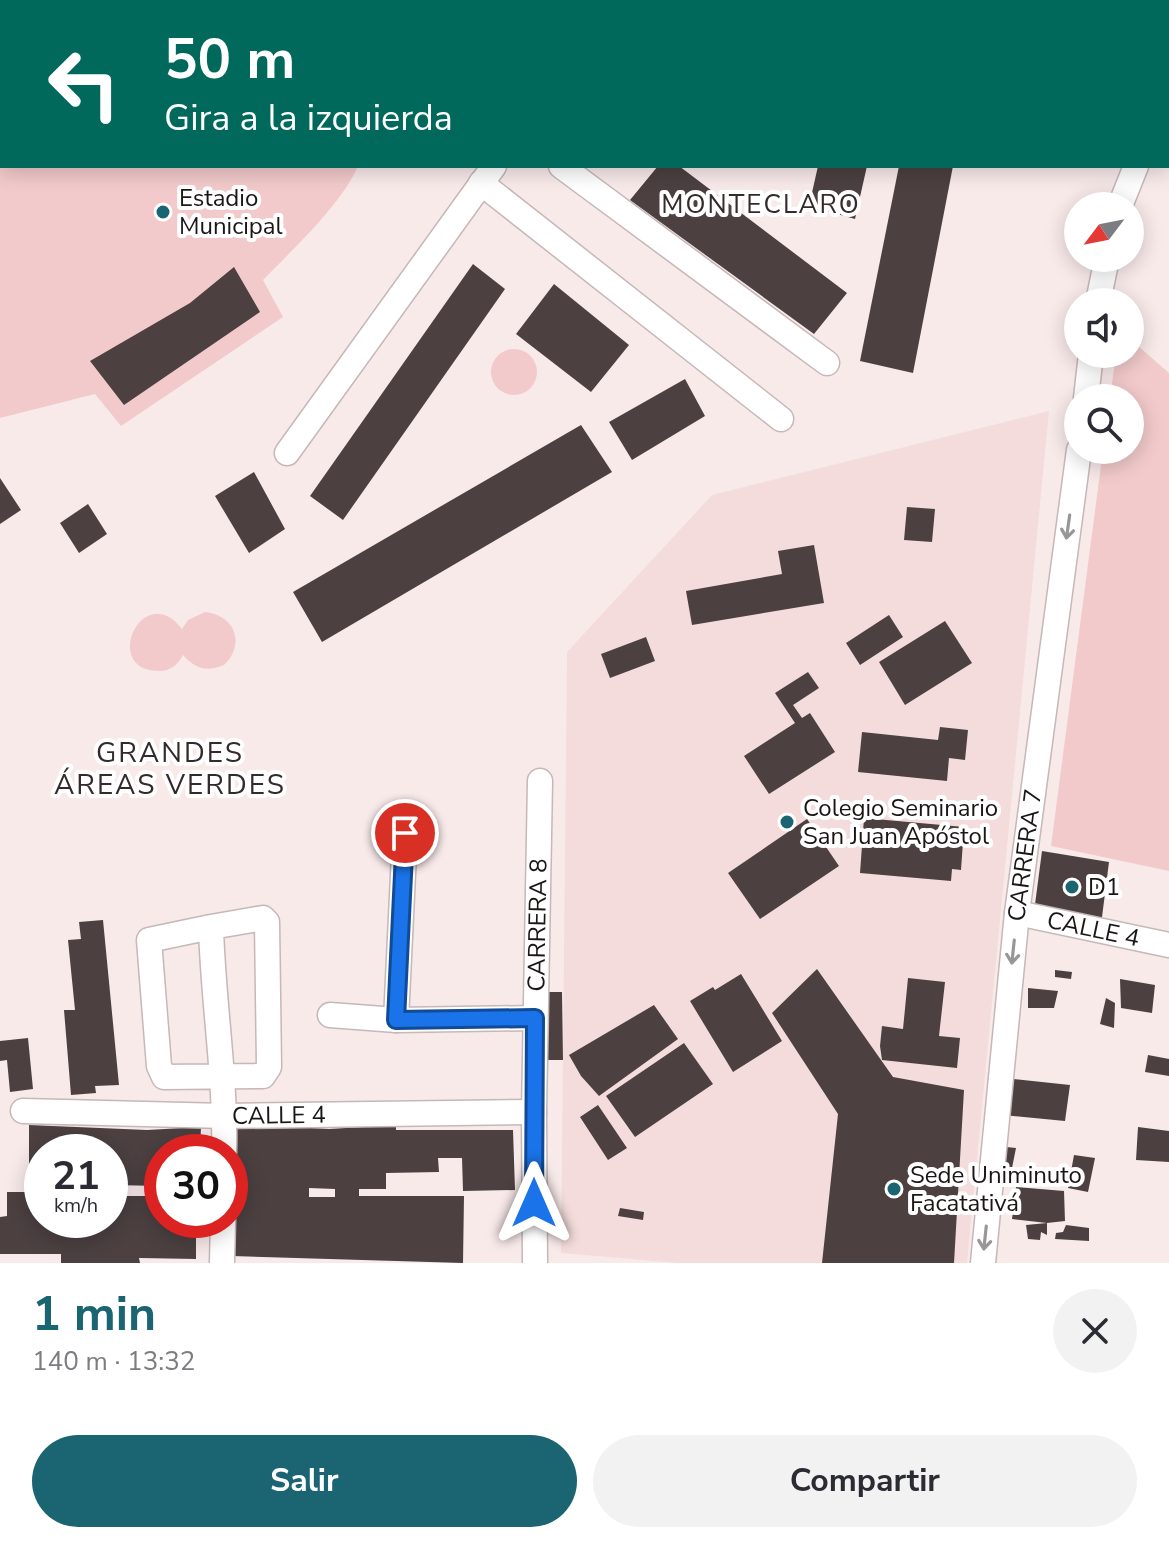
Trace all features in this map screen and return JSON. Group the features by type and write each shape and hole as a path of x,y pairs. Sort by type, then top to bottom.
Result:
{"street":[{"path":"564,168 827,363"},
{"path":"1126,192 1135,168"},
{"path":"287,453 488,174 781,419"},
{"name":"CARRERA 7","path":"983,1263 1017,913 1077,464"},
{"name":"CARRERA 8","path":"535,1263 534,1112 540,781"},
{"path":"396,1020 405,833"},
{"name":"CALLE 4","path":"1017,913 1169,945"},
{"path":"263,918 267,922 269,1067 263,1076 222,1076 164,1077 159,1066 149,940 263,918"},
{"path":"211,927 224,1134"},
{"path":"330,1015 396,1020 535,1018"},
{"name":"CALLE 4","path":"23,1111 225,1116 534,1112"},
{"path":"222,1263 223,1238"}],"shaded area":[{"name":"Estadio Municipal","path":"0,168 357,168 328,211 263,280 283,317 121,426 95,394 0,418"},
{"path":"514,349 531,355 537,372 531,389 514,395 497,389 491,372 497,355"},
{"path":"1144,351 1169,373 1169,871 1051,846 1101,464 1144,464 1144,384 1112,384 1114,368 1144,368"},
{"name":"Colegio Seminario San Juan Apóstol","path":"1049,411 967,1263 678,1263 561,1253 567,652 712,495"},
{"path":"205,612 224,619 234,632 235,648 224,665 202,668 183,655 173,667 159,671 141,667 132,657 130,644 142,620 154,614 167,616 182,629 188,620"}],"building":[{"path":"656,168 682,168 847,293 814,334 630,200"},
{"path":"818,168 867,168 855,219 809,206"},
{"path":"899,168 953,168 913,373 860,361"},
{"path":"473,264 505,289 343,520 310,496"},
{"path":"234,267 260,312 124,405 90,361 190,303"},
{"path":"554,284 629,345 591,392 516,334"},
{"path":"685,379 705,416 632,460 609,422"},
{"path":"581,425 612,472 322,642 293,592"},
{"path":"254,472 285,529 249,553 215,496"},
{"path":"0,478 21,510 0,524"},
{"path":"88,504 107,534 79,553 60,523"},
{"path":"907,507 935,509 932,542 904,540"},
{"path":"814,545 824,603 692,625 686,591 782,574 778,551"},
{"path":"889,615 903,637 860,665 846,643"},
{"path":"945,621 972,663 905,705 879,662"},
{"path":"646,637 655,661 610,678 601,654"},
{"path":"808,672 819,688 793,705 802,718 810,713 835,752 769,794 744,756 795,723 775,693"},
{"path":"940,727 968,730 965,760 949,758 947,781 858,772 862,732 938,740"},
{"path":"864,818 964,827 961,870 952,869 951,881 860,873"},
{"path":"807,819 839,866 760,919 728,873"},
{"name":"D1","path":"1042,851 1109,862 1101,925 1034,912"},
{"path":"103,920 119,1085 95,1086 96,1093 71,1095 64,1010 75,1010 68,940 81,939 79,922"},
{"name":"Sede Uniminuto Facatativá","path":"817,969 893,1077 964,1090 954,1263 822,1263 838,1114 772,1013"},
{"path":"1055,970 1072,972 1071,979 1055,977"},
{"path":"741,974 782,1041 733,1072 690,1001"},
{"path":"908,978 945,982 939,1036 960,1038 957,1068 882,1060 882,1026 903,1029"},
{"path":"1120,979 1155,985 1152,1013 1121,1008"},
{"path":"1028,988 1058,991 1054,1008 1028,1008"},
{"path":"543,992 562,992 563,1060 544,1060"},
{"path":"1106,998 1115,1003 1114,1028 1100,1024"},
{"path":"654,1005 678,1039 599,1096 581,1076 569,1055"},
{"path":"28,1038 33,1089 10,1092 7,1060 0,1061 0,1041"},
{"path":"684,1043 713,1084 635,1137 606,1096"},
{"path":"1148,1055 1169,1059 1169,1076 1145,1072"},
{"path":"1005,1078 1070,1085 1065,1121 1003,1115"},
{"path":"598,1105 627,1148 608,1160 580,1117"},
{"path":"233,1124 329,1129 396,1125 396,1130 513,1130 515,1190 463,1191 462,1158 438,1158 439,1172 386,1173 386,1189 359,1189 359,1196 464,1196 463,1263 232,1256 232,1238 248,1238 248,1134 233,1134","holes":["309,1188 335,1189 335,1197 309,1197"]},
{"path":"29,1125 147,1130 201,1127 201,1134 144,1134 144,1186 128,1185 128,1134 29,1134"},
{"path":"1138,1127 1169,1131 1169,1162 1136,1160"},
{"path":"997,1146 1016,1148 1011,1173 994,1171"},
{"path":"1074,1155 1095,1158 1088,1192 1068,1188"},
{"path":"1016,1187 1064,1191 1065,1221 1047,1223 1012,1219"},
{"path":"7,1192 24,1192 24,1238 128,1238 128,1196 144,1196 144,1238 196,1238 196,1259 139,1258 140,1263 61,1263 61,1254 0,1254 0,1217 7,1216"},
{"path":"620,1208 644,1212 643,1220 618,1216"},
{"path":"1047,1223 1047,1235 1041,1232 1040,1240 1028,1239 1026,1225"},
{"path":"1066,1225 1089,1228 1089,1241 1055,1239 1056,1233 1063,1232"}],"place":[{"name":"Estadio Municipal","path":"163,212"},
{"name":"Colegio Seminario San Juan Apóstol","path":"787,822"},
{"name":"D1","path":"1072,887"},
{"name":"Sede Uniminuto Facatativá","path":"894,1189"}],"district":[{"name":"MONTECLARO","path":"761,204"},
{"name":"GRANDES ÁREAS VERDES","path":"170,769"}],"route":[{"path":"405,833 396,1020 535,1018 534,1203"}]}
